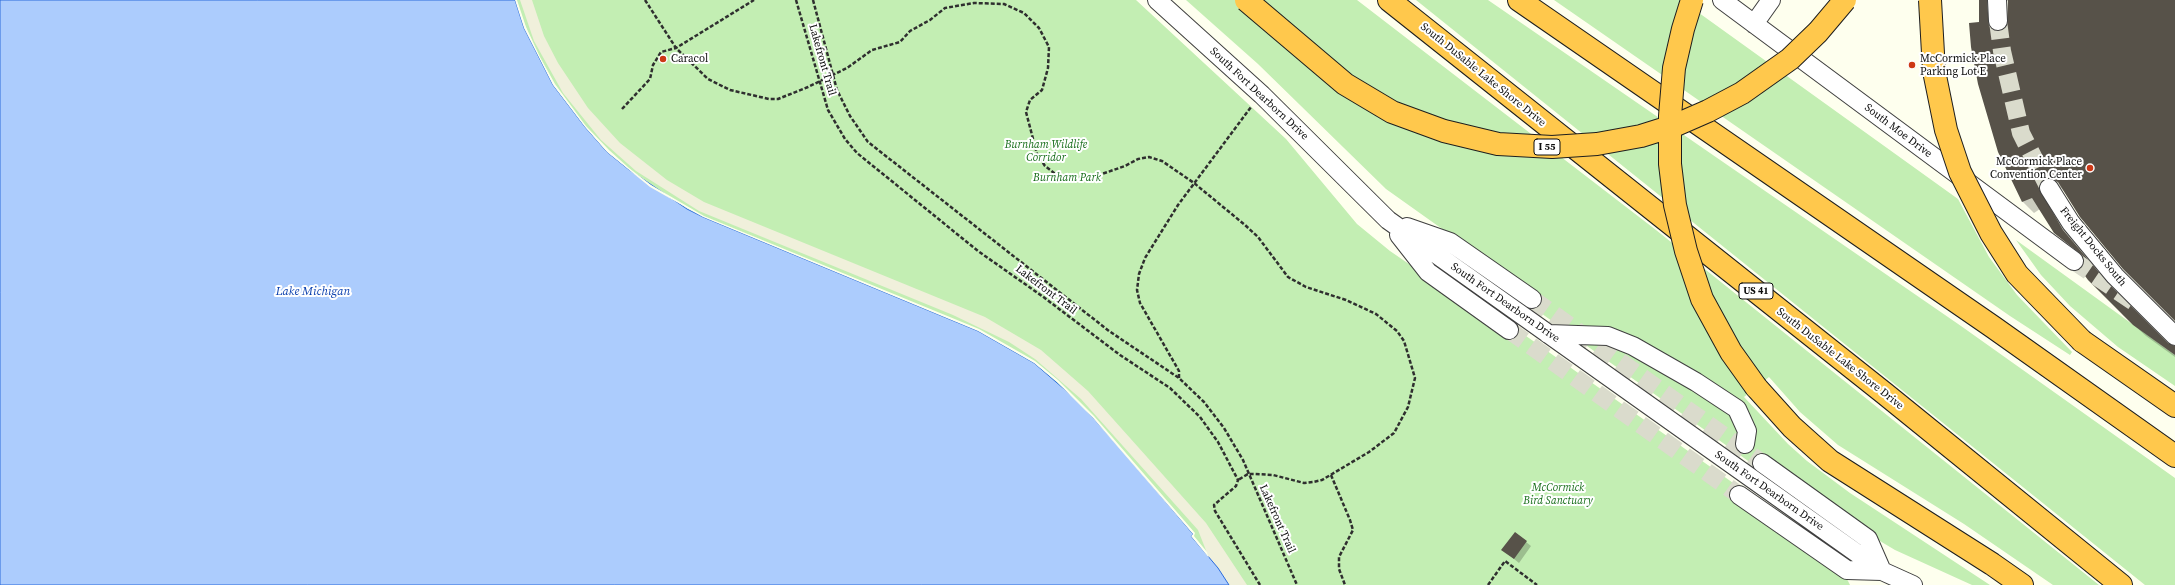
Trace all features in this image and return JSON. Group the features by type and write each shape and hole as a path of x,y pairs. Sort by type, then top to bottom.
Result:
{"highway":[{"name":"I 55","path":"1246,0 1345,84 1392,112 1444,131 1498,144 1552,147 1597,144 1641,136 1676,125 1708,111 1742,93 1790,59 1818,32 1845,0"},
{"name":"South DuSable Lake Shore Drive","path":"1389,0 1884,393 2121,585"},
{"path":"1519,0 1993,327 2175,456"},
{"path":"1692,0 1683,29 1674,68 1670,116 1670,164 1675,205 1686,251 1702,299 1731,352 1756,387 1792,427 1830,461 1992,564 2022,585"},
{"path":"1930,0 1934,70 1946,130 1960,172 1991,233 2017,274 2082,341 2175,406"}],"street":[{"name":"South Fort Dearborn Drive","path":"1157,0 1262,95 1388,220 1548,334 1877,578"},
{"name":"South Moe Drive","path":"1722,0 2074,261"},
{"path":"1754,24 1771,0"},
{"path":"1997,0 1998,21"},
{"name":"Freight Docks South","path":"2049,188 2071,223 2115,276 2175,336"},
{"path":"1388,220 1450,242 1532,299"},
{"path":"1388,220 1428,272 1509,330"},
{"path":"1548,334 1608,336 1633,346 1737,409 1742,417 1739,440"},
{"path":"1762,463 1868,539 1877,578"},
{"path":"1739,495 1847,570 1913,585"}],"path":[{"path":"645,0 676,48 708,79 730,90 769,99 778,99 847,68 872,50 900,42 910,31 930,20 945,8 974,3 1004,4 1024,13 1039,28 1049,47 1048,68 1042,90 1030,100 1026,112 1037,154 1044,166 1058,176 1072,178 1096,176 1125,166 1138,158 1149,157 1162,161 1194,183 1258,237 1288,277 1306,287 1346,300 1376,314 1397,331 1404,341 1415,378 1408,407 1401,424 1394,433 1382,443 1322,480 1304,483 1273,475 1248,474 1238,480 1236,486 1214,505 1215,511 1260,585"},
{"path":"622,109 650,80 653,65 661,52 676,48 754,0"},
{"name":"Lakefront Trail","path":"796,0 818,81 828,110 845,139 857,153 978,250 1120,355 1170,388 1200,417 1218,442 1238,480"},
{"name":"Lakefront Trail","path":"813,0 837,90 850,116 868,142 1109,331 1179,378 1204,402 1224,428 1243,460 1297,585"},
{"path":"1179,378 1179,371 1140,303 1137,290 1139,274 1145,258 1194,183 1242,117 1262,95"},
{"path":"1331,475 1353,530 1339,557 1339,569 1345,585"},
{"path":"1488,585 1505,561 1537,585"}],"green space":[{"name":"Burnham Park","path":"515,0 1136,0 1286,139 1357,224 1390,251 1425,275 1512,326 1743,490 1846,577 1850,585 1229,585 1218,568 703,217 650,187 607,152 566,104 538,58"},
{"path":"1186,0 1357,0 1656,230 2099,585 2053,585 1964,524 1838,445 1800,412 1769,377 1744,397 1788,444 1807,461 1850,493 1990,585 1972,585 1895,550 1758,468 1545,316 1528,303 1535,295 1386,189 1258,64"},
{"path":"1416,0 1488,0 1961,326 2175,478 2175,585 2145,585"},
{"path":"1554,0 1681,0 1958,199 1989,257 2017,295 2072,352 2070,355 2010,316"},
{"path":"2016,240 2175,355 2175,386 2118,347 2070,306 2041,275"}],"shaded area":[{"path":"520,0 532,0 544,36 558,63 588,108 620,143 667,180 704,202 985,317 1041,350 1088,391 1206,523 1247,585 1229,585 1209,558 1198,530 1081,399 1035,359 1009,342 953,315 699,211 636,171 601,140 563,93 534,41"}],"water":[{"name":"Lake Michigan","path":"0,0 515,0 524,28 553,85 585,127 607,152 628,169 687,209 703,217 978,331 1034,363 1078,401 1122,450 1193,534 1191,536 1218,568 1229,585 0,585"}],"pier":[{"path":"515,0 517,0 526,27 540,57 555,84 586,126 629,168 651,185 704,216 979,329 1035,361 1058,380 1094,416 1195,533 1194,536 1207,552 1209,558 1191,536 1193,534 1093,418 1057,382 1034,363 978,331 703,217 650,187 607,152 585,127 553,85 524,28"}],"building":[{"name":"McCormick Place Convention Center","path":"1979,0 1987,0 1989,26 1998,31 2004,30 2007,25 2008,0 2175,0 2175,321 2123,269 2080,217 2058,182 2048,178 2043,179 2039,188 2063,230 2108,283 2168,343 2175,346 2175,355 2133,325 2088,280 2080,269 2084,263 2083,256 2054,233 2032,198 2022,202 1998,152 1978,84 1971,47 1969,23 1979,22"},
{"path":"1515,532 1527,541 1514,559 1501,550"}],"tunnel":[{"path":"1998,21 2002,51 2021,133 2049,188"},
{"path":"2074,261 2134,302"},
{"path":"1532,299 1762,463"},
{"path":"1509,330 1739,495"}],"place":[{"name":"Caracol","path":"663,59"},
{"name":"McCormick Place Parking Lot E","path":"1912,65"},
{"name":"McCormick Place Convention Center","path":"2090,168"}],"park label":[{"name":"Burnham Wildlife Corridor","path":"1046,151"},
{"name":"McCormick Bird Sanctuary","path":"1558,494"}]}
